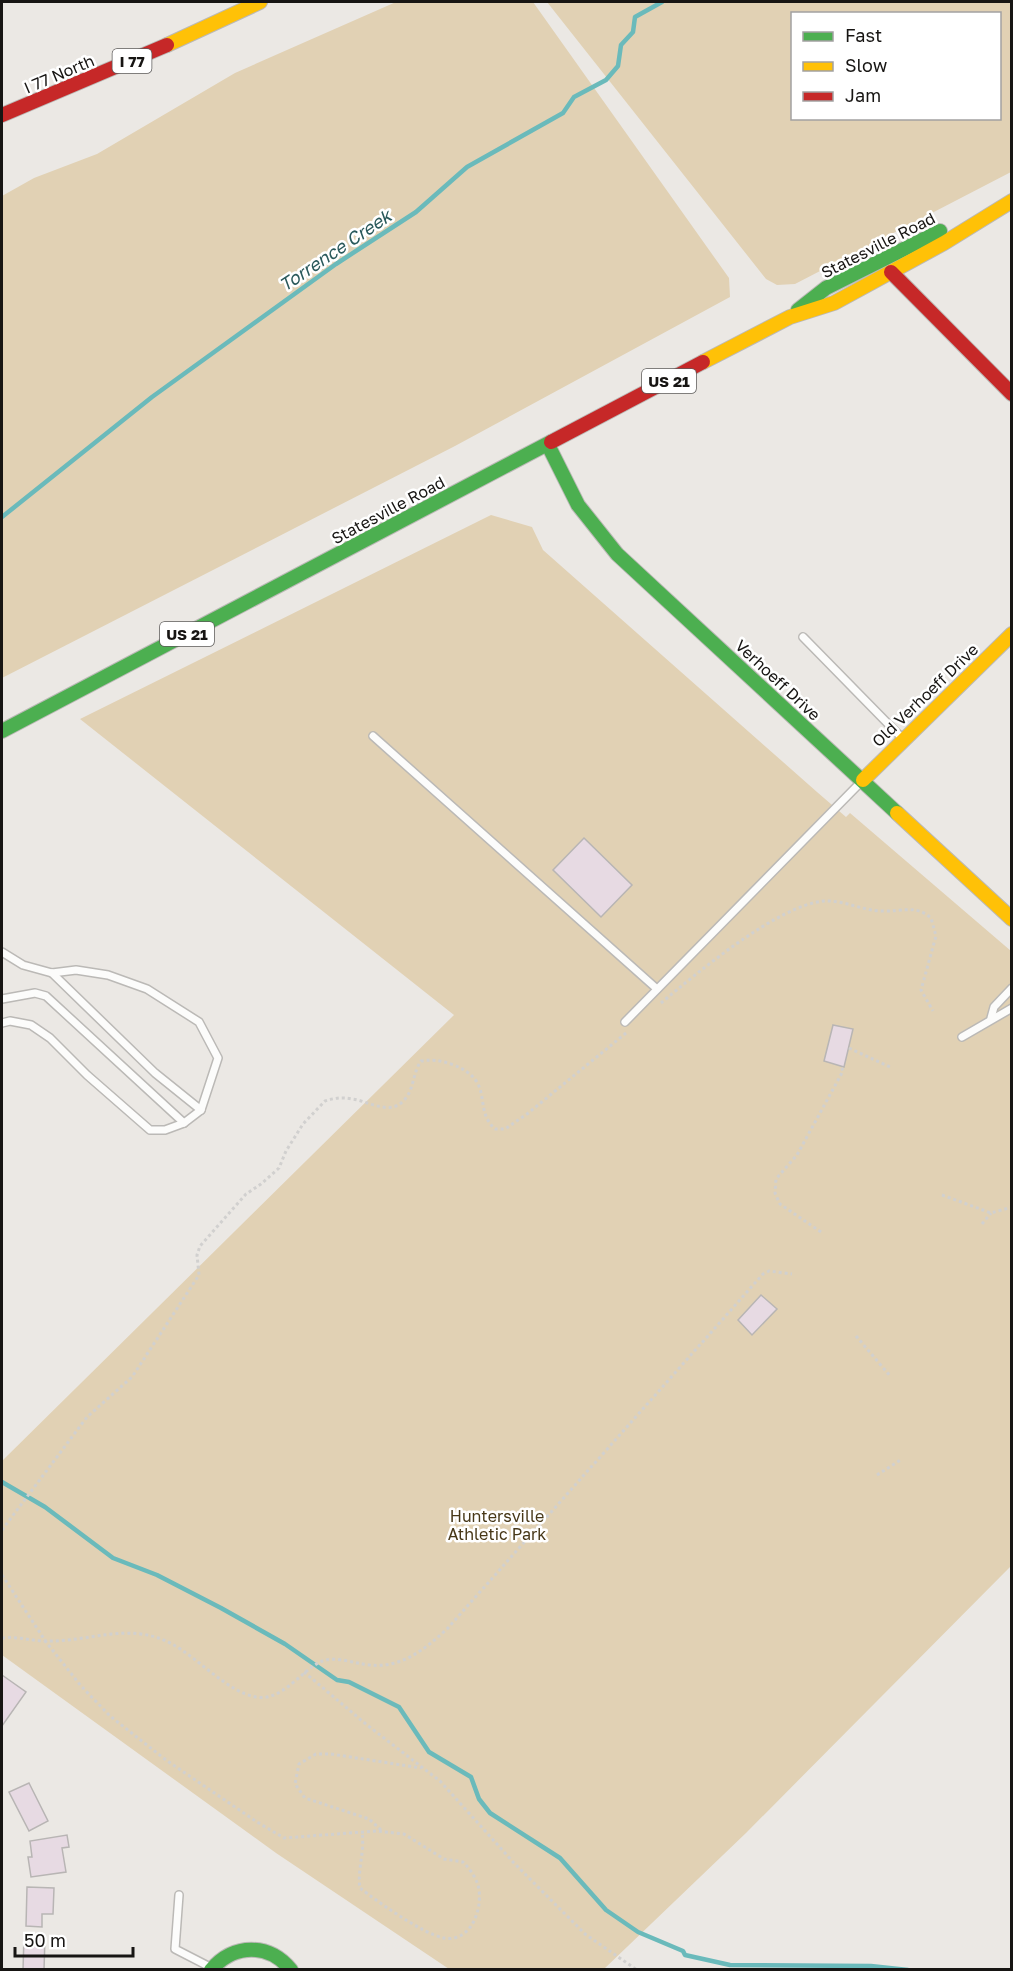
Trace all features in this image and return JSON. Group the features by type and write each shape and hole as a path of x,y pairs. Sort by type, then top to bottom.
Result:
{"main road":[{"name":"I 77 North","path":"2,115 102,74 260,2"},
{"name":"Statesville Road","path":"2,731 790,317 834,303 944,243 1011,201"},
{"name":"Statesville Road","path":"790,317 826,288 938,232 987,214"},
{"path":"891,272 1011,394"},
{"name":"Verhoeff Drive","path":"548,445 578,505 617,554 1011,919"},
{"name":"Old Verhoeff Drive","path":"862,780 902,738 1011,634"},
{"path":"211,1969 223,1956 233,1951 254,1949 278,1955 291,1970"}],"lane":[{"path":"803,637 902,738"},
{"path":"373,736 657,989"},
{"path":"625,1022 862,780"},
{"path":"2,952 23,965 51,973 76,970 108,975 147,989 199,1022 218,1058 201,1110 184,1123 165,1130 150,1130 87,1075 50,1038 31,1025 10,1021 2,1023"},
{"path":"51,973 155,1073 201,1110"},
{"path":"992,1018 994,1006 1011,988"},
{"path":"2,999 34,993 46,996 184,1123"},
{"path":"962,1037 992,1018 1003,1015 1011,1008"},
{"path":"179,1895 175,1950 211,1969"}],"path":[{"path":"652,1011 717,957 753,934 794,909 827,901 885,911 916,909 931,918 936,936 921,990 933,1011"},
{"path":"2,1530 87,1416 132,1377 198,1275 197,1255 200,1246 246,1194 279,1168 286,1151 303,1124 325,1101 350,1098 383,1107 400,1104 406,1099 415,1070 421,1061 444,1060 469,1072 476,1080 489,1124 495,1129 505,1129 528,1114 627,1032"},
{"path":"849,1048 890,1067"},
{"path":"821,1232 780,1204 776,1199 775,1186 776,1179 797,1155 832,1094 843,1071 841,1066"},
{"path":"942,1195 991,1213"},
{"path":"981,1224 991,1213 1011,1207"},
{"path":"2,1638 14,1636 46,1642 113,1632 142,1633 169,1642 197,1658 235,1689 260,1698 274,1695 321,1661 341,1660 378,1665 407,1660 447,1629 763,1274 769,1271 792,1274"},
{"path":"856,1336 891,1377"},
{"path":"877,1475 902,1459"},
{"path":"2,1575 46,1642 81,1686 110,1716 166,1760 284,1838 362,1832 404,1833 444,1859 463,1862 478,1886 479,1907 465,1934 457,1939 436,1936 378,1902 360,1888 358,1880 364,1848 362,1832"},
{"path":"304,1672 440,1781 514,1863 585,1934 637,1970"},
{"path":"382,1832 369,1819 305,1798 295,1784 299,1764 316,1754 331,1754 423,1768"}],"green space":[{"path":"396,2 533,2 729,278 730,297 455,446 2,678 2,196 34,178 97,154 235,73"},
{"path":"547,2 1011,2 1011,172 795,284 777,285 766,279"},
{"name":"Huntersville Athletic Park","path":"491,515 532,527 543,550 846,817 850,813 1011,951 1011,1566 746,1833 604,1969 449,1969 276,1853 2,1655 2,1461 454,1015 80,719"}],"building":[{"path":"584,838 632,885 601,917 553,870"},
{"path":"833,1025 853,1029 844,1067 824,1061"},
{"path":"761,1295 777,1309 752,1335 738,1320"},
{"path":"2,1675 26,1692 2,1726"},
{"path":"29,1783 48,1821 29,1831 9,1792"},
{"path":"67,1835 69,1847 62,1848 66,1872 31,1877 28,1857 32,1857 30,1841"},
{"path":"27,1887 54,1888 53,1914 42,1914 42,1927 26,1926"},
{"path":"24,1936 45,1937 44,1970 23,1970"}],"waterway":[{"name":"Torrence Creek","path":"2,517 152,397 336,264 416,212 467,167 563,113 574,97 606,80 618,66 621,45 633,32 635,17 662,2"},
{"path":"2,1482 45,1507 113,1558 157,1575 221,1608 285,1644 337,1680 349,1682 399,1707 429,1752 471,1777 479,1799 490,1813 560,1858 606,1910 638,1932 683,1951 685,1955 730,1965 871,1966 908,1970"}],"traffic: fast":[{"path":"798,310 826,288 940,231"},
{"path":"2,731 551,442"},
{"path":"548,445 578,505 617,554 897,813"},
{"path":"211,1970 230,1955 251,1950 272,1955 291,1970"}],"traffic: slow":[{"path":"167,45 260,2"},
{"path":"703,362 790,317 834,303 944,243 1012,201"},
{"path":"863,780 1012,634"},
{"path":"897,813 1012,919"}],"traffic: jam":[{"path":"2,115 167,45"},
{"path":"891,272 1012,394"},
{"path":"551,442 703,362"}]}
